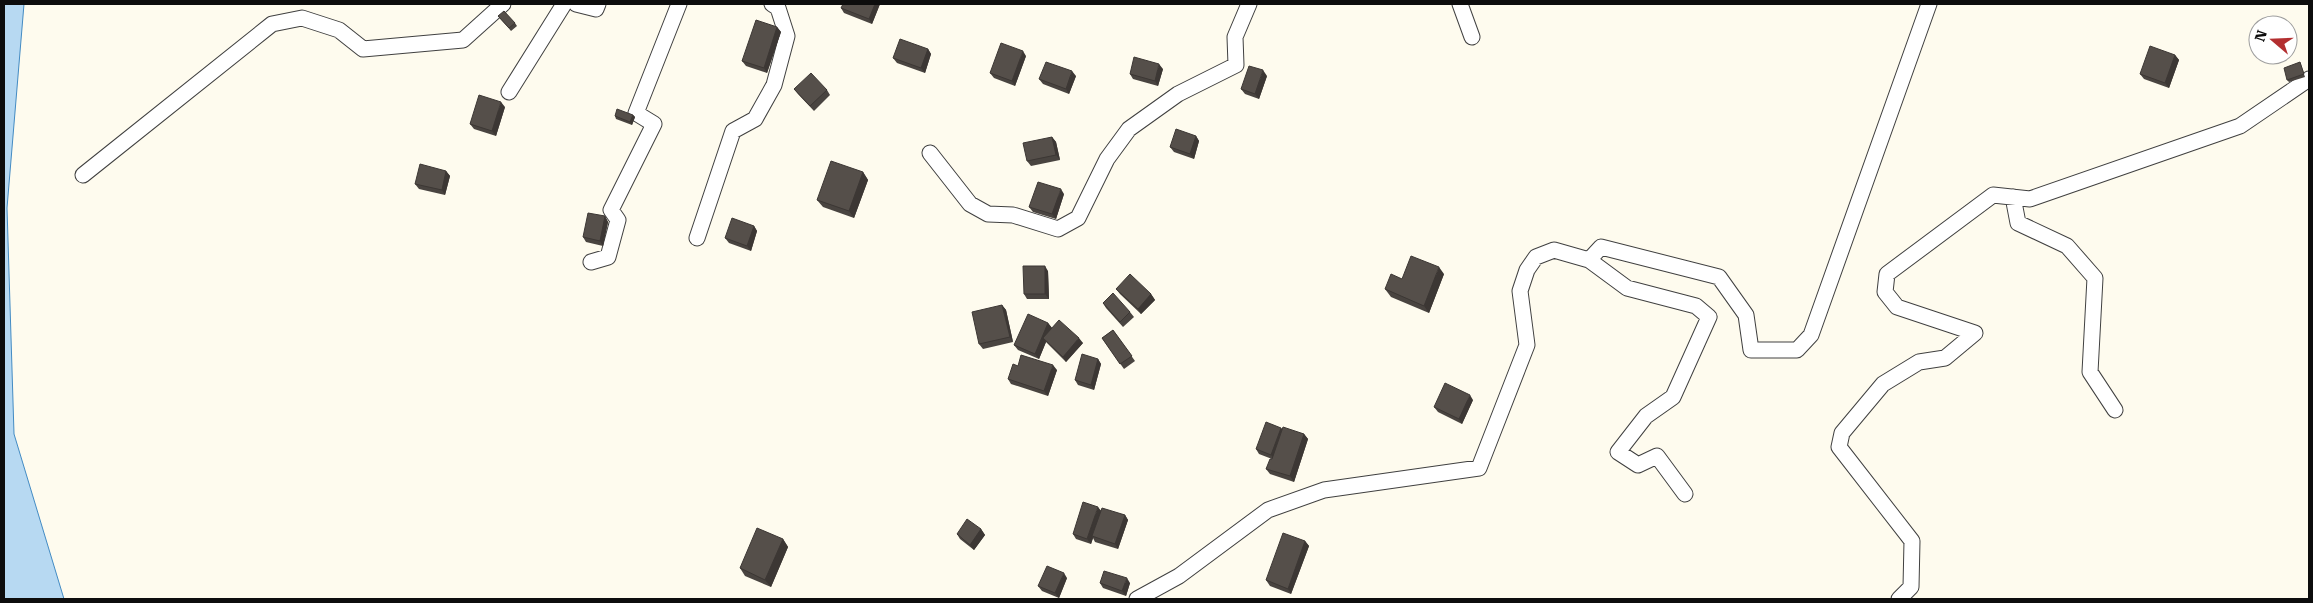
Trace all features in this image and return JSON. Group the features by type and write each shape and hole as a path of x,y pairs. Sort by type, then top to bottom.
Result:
{"street":[{"path":"83,175 272,24 302,18 339,30 363,49 463,40 503,4"},
{"path":"509,92 564,4"},
{"path":"576,4 596,9 598,4"},
{"path":"591,262 608,257 618,220 611,210 654,124 636,113 679,4"},
{"path":"930,153 970,204 988,214 1013,215 1058,229 1078,218 1108,159 1129,130 1178,94 1236,65 1235,37 1249,4"},
{"path":"1460,4 1472,37"},
{"path":"1589,260 1601,247 1719,278 1746,315 1751,350 1796,350 1812,335 1928,4"},
{"path":"697,238 733,131 755,119 774,84 786,36 778,5"},
{"path":"1899,599 1911,586 1912,540 1838,447 1842,433 1883,384 1919,362 1945,358 1976,333 1897,307 1885,292 1887,274 1993,195 2030,199 2240,126 2309,79"},
{"path":"2013,197 2018,223 2067,246 2095,278 2090,372 2115,410"},
{"path":"1137,599 1179,576 1268,510 1324,490 1479,468 1527,345 1520,291 1527,270 1536,256 1554,250 1589,260 1627,288 1696,306 1709,317 1672,397 1646,416 1618,452 1638,465 1657,456 1685,494"}],"water":[{"path":"4,4 24,4 7,208 14,434 64,599 4,599"}],"building":[{"path":"843,4 875,4 869,19 841,8"},
{"path":"504,11 515,23 509,28 498,16"},
{"path":"756,20 777,27 764,68 742,61"},
{"path":"900,39 928,49 921,68 893,58"},
{"path":"1001,43 1023,51 1012,81 990,73"},
{"path":"2150,46 2175,55 2165,83 2140,74"},
{"path":"1134,57 1159,64 1155,81 1130,74"},
{"path":"1046,62 1072,71 1066,89 1039,79"},
{"path":"2300,62 2304,74 2287,80 2284,68 2298,65"},
{"path":"1249,66 1263,70 1255,94 1241,89"},
{"path":"811,73 827,90 810,106 794,89"},
{"path":"479,95 501,102 492,131 470,124"},
{"path":"617,109 633,115 630,122 615,116"},
{"path":"1176,129 1196,136 1190,154 1170,147"},
{"path":"1052,137 1056,155 1027,161 1023,143"},
{"path":"831,161 863,172 849,211 817,200"},
{"path":"420,164 446,171 442,190 415,184"},
{"path":"1038,182 1061,189 1052,214 1029,207"},
{"path":"588,213 605,216 600,241 583,237"},
{"path":"732,218 754,226 747,246 725,238"},
{"path":"1411,256 1439,267 1424,306 1385,289 1391,274 1402,279"},
{"path":"1023,266 1045,266 1045,294 1024,294"},
{"path":"1130,274 1151,294 1138,309 1116,289"},
{"path":"1113,293 1130,312 1120,322 1103,303"},
{"path":"1002,305 1010,337 979,344 972,312"},
{"path":"1028,314 1048,323 1035,354 1014,345"},
{"path":"1059,320 1079,338 1063,357 1043,338"},
{"path":"1113,330 1132,356 1120,364 1102,338"},
{"path":"1082,354 1098,359 1091,385 1075,380"},
{"path":"1021,355 1053,365 1044,391 1008,379 1013,364 1018,366"},
{"path":"1445,383 1470,395 1459,419 1434,407"},
{"path":"1266,422 1281,428 1271,455 1256,449"},
{"path":"1283,427 1304,434 1290,476 1266,469 1270,459 1272,459"},
{"path":"1083,502 1098,507 1087,539 1073,534"},
{"path":"1102,508 1125,515 1115,544 1092,536"},
{"path":"967,519 981,529 970,545 957,534"},
{"path":"757,528 783,539 765,580 740,568"},
{"path":"1283,533 1305,541 1288,589 1266,580"},
{"path":"1047,566 1064,573 1055,593 1038,586"},
{"path":"1104,571 1127,578 1122,591 1100,583"}]}
